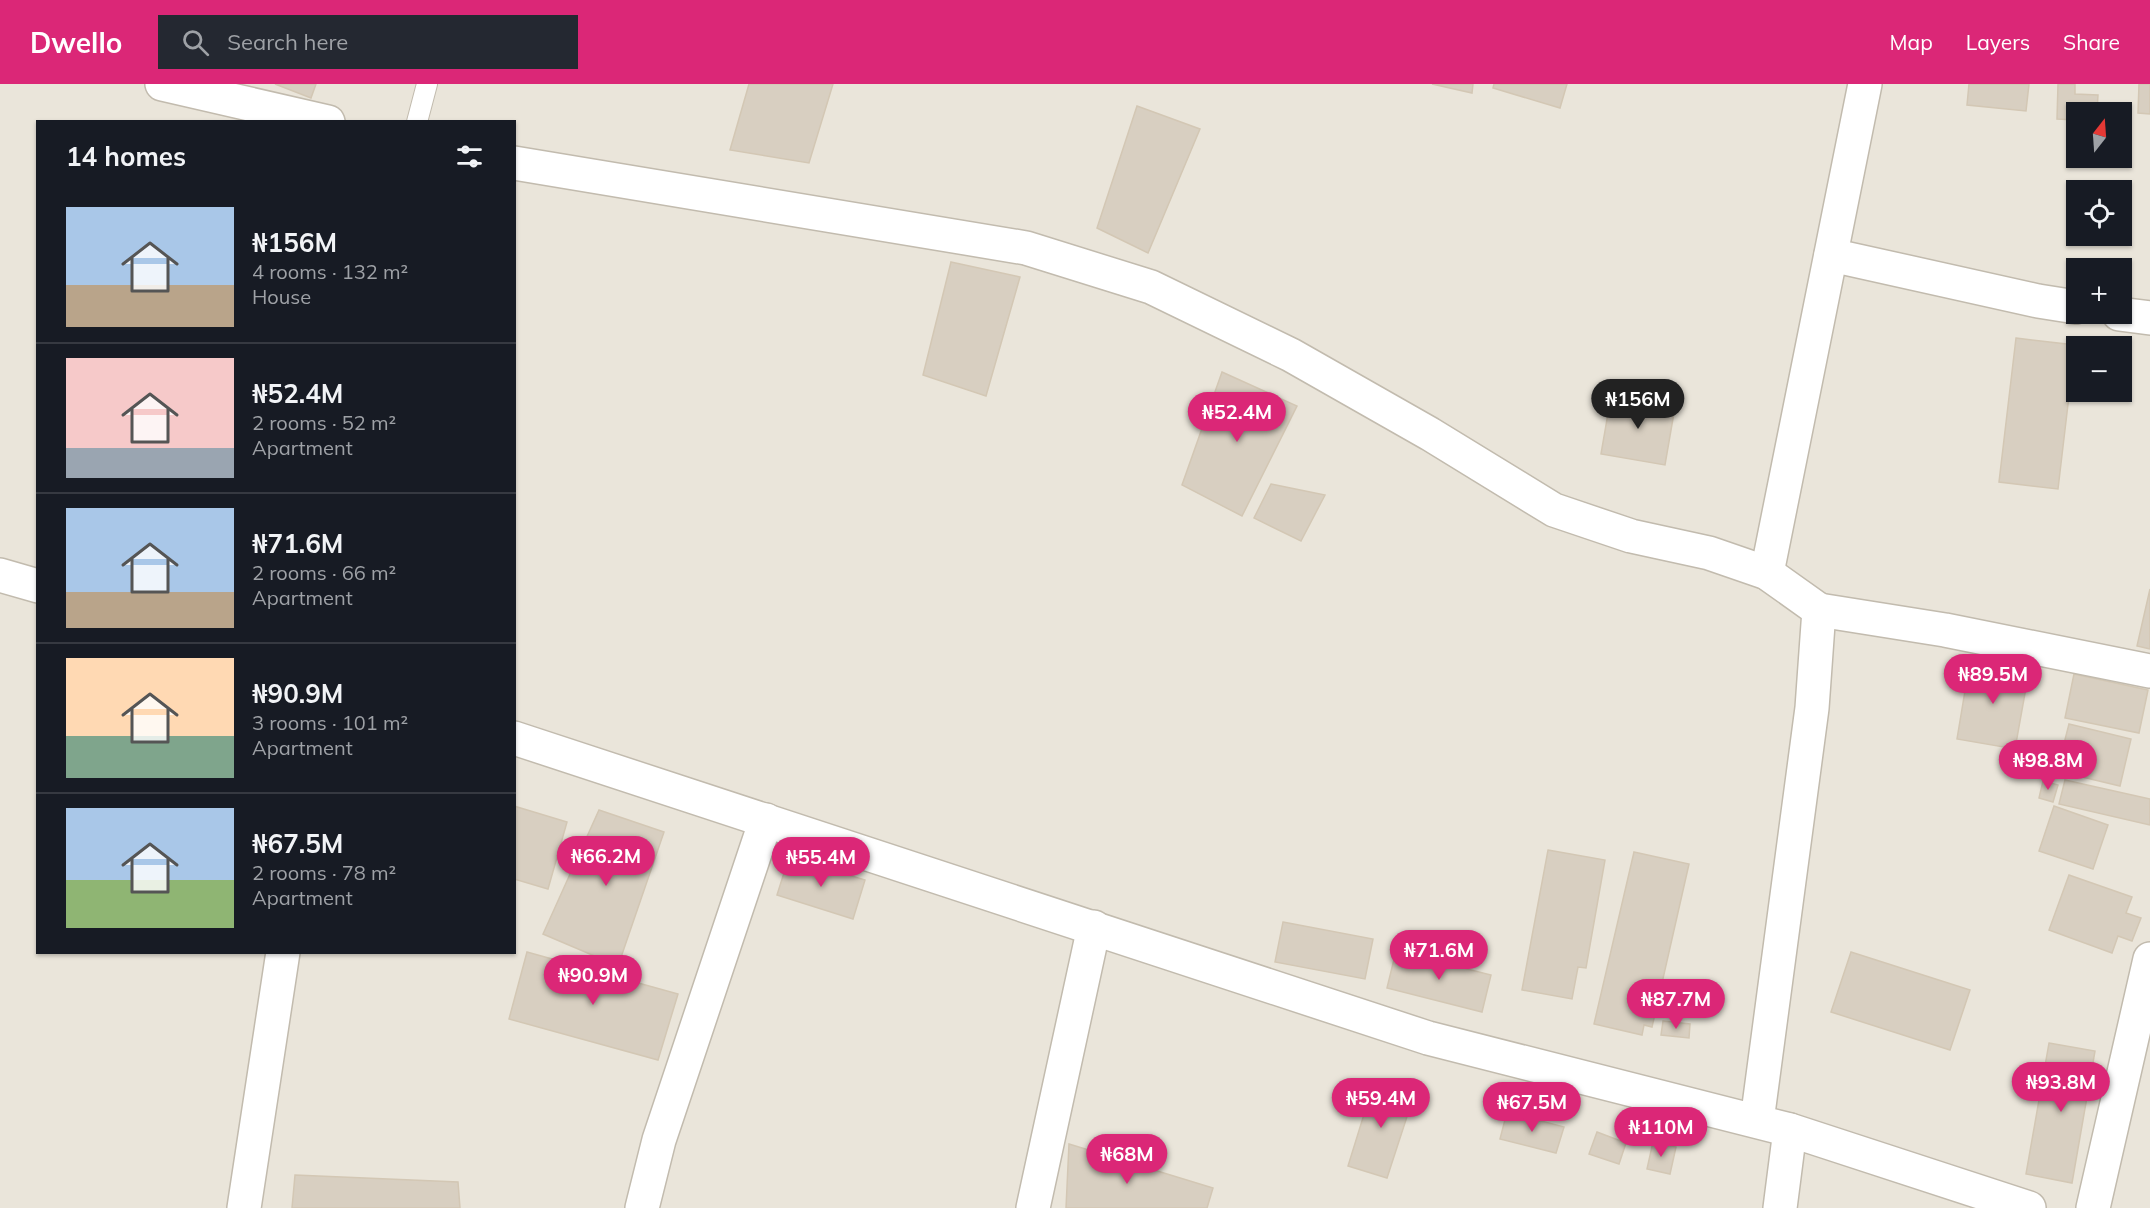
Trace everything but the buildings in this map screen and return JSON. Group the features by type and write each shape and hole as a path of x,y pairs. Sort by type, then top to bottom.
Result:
{"street":[{"path":"162,84 319,120"},
{"path":"1767,573 1865,84"},
{"path":"516,163 1026,248 1151,287 1291,355 1430,434 1554,510 1631,536 1708,553 1767,573 1819,610 1945,630 2150,671"},
{"path":"1831,255 2066,305"},
{"path":"2132,316 2150,318"},
{"path":"0,575 36,585"},
{"path":"1757,1121 1812,708 1819,610"},
{"path":"516,739 1428,1038 1790,1130 2029,1208"},
{"path":"642,1208 659,1140 766,820"},
{"path":"1033,1208 1094,927"},
{"path":"244,1208 283,954"},
{"path":"2093,1208 2150,959"},
{"path":"1780,1208 1790,1130"}],"lane":[{"path":"417,120 426,84"}],"shaded area":[{"path":"0,84 2150,84 2150,1208 0,1208"}]}
